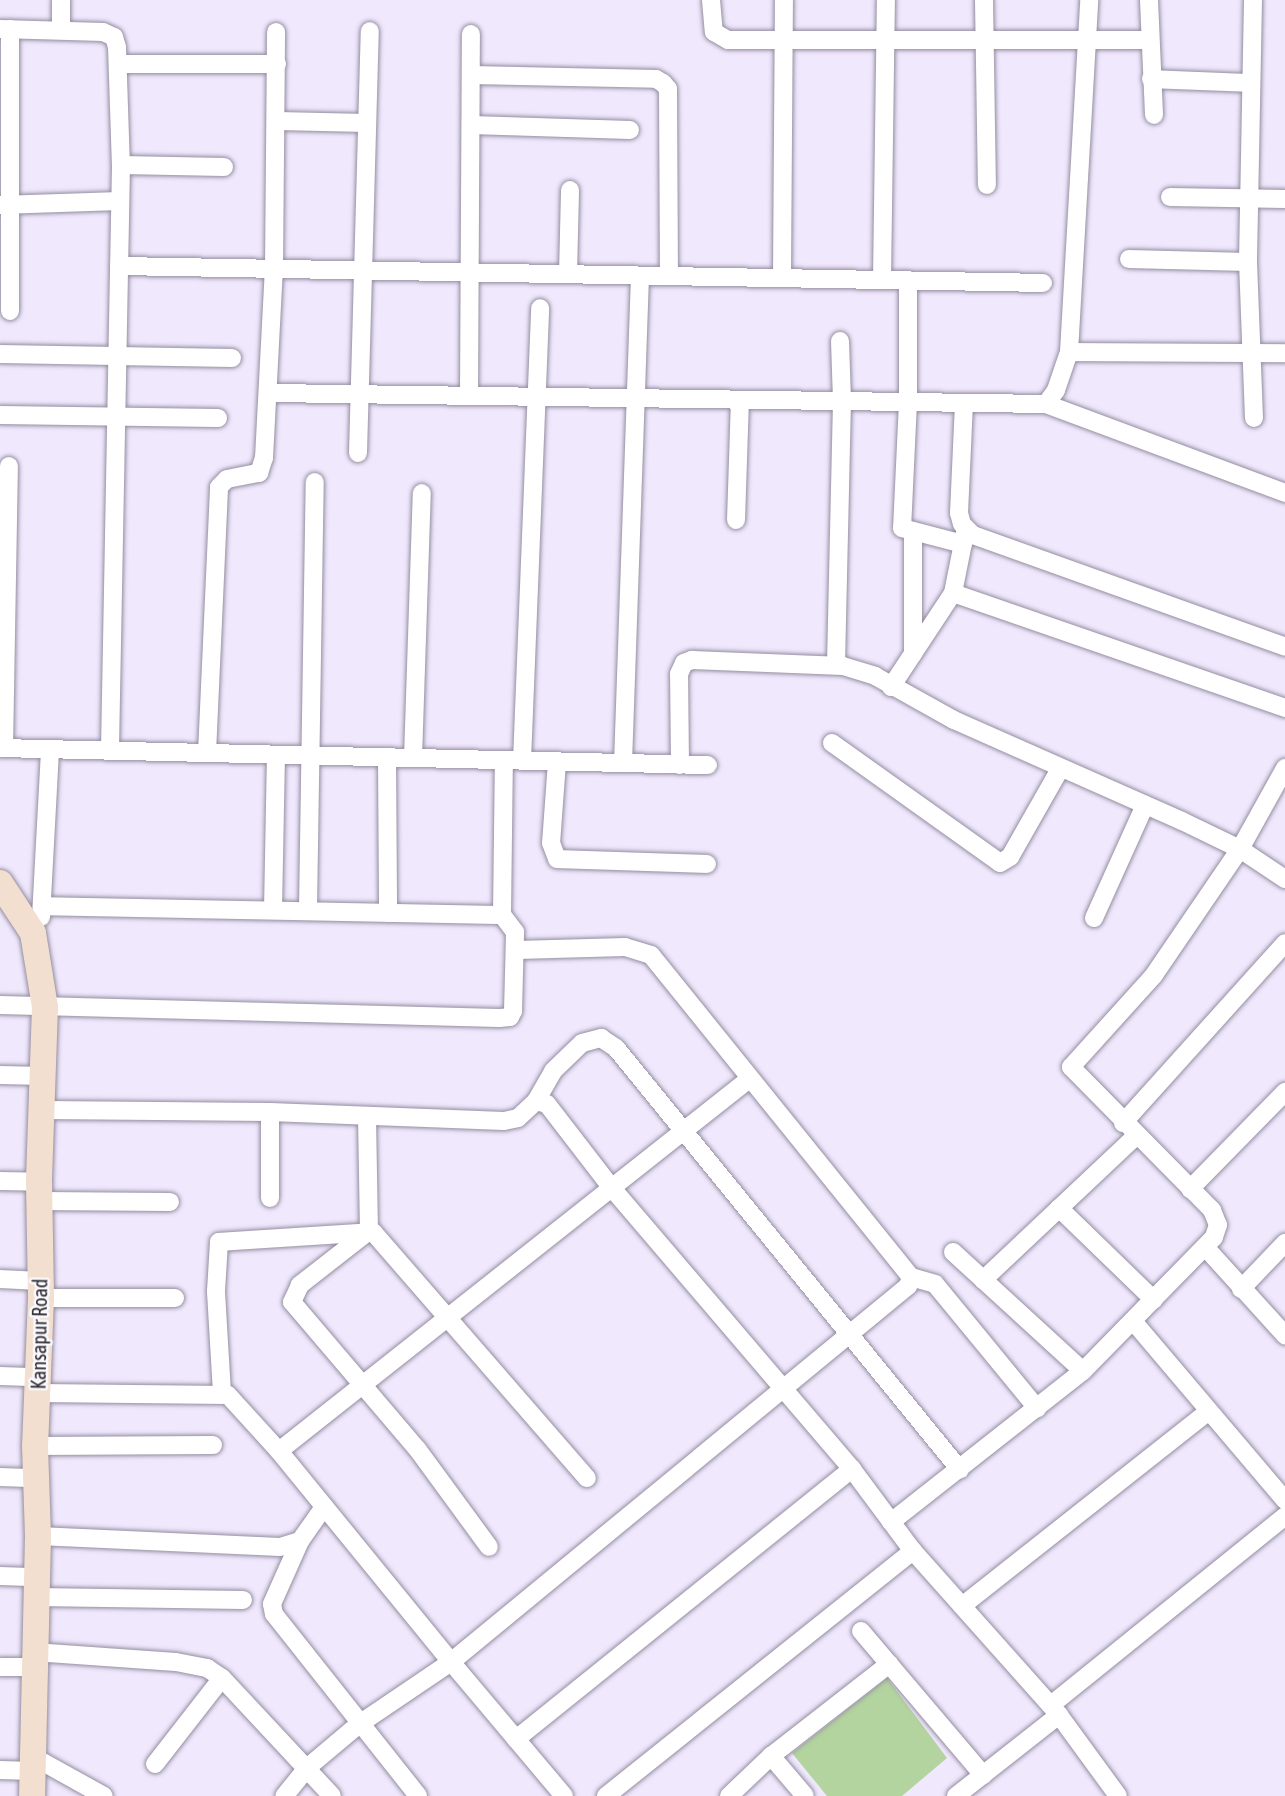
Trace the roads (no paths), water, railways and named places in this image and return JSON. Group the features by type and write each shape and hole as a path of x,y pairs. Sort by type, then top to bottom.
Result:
{"street":[{"path":"61,0 61,29"},
{"path":"711,0 714,32 720,38 1149,40"},
{"path":"782,278 784,0"},
{"path":"882,280 885,0"},
{"path":"984,0 987,185"},
{"path":"1046,404 1056,390 1069,352 1089,0"},
{"path":"1149,0 1154,115"},
{"path":"1253,0 1248,262 1254,418"},
{"path":"10,311 4,206 5,29 61,29 114,37 118,64 121,165 110,750"},
{"path":"207,753 218,493 227,479 261,472 270,393 277,122 276,32"},
{"path":"358,453 370,32"},
{"path":"469,396 471,34"},
{"path":"118,64 277,64"},
{"path":"471,75 656,79 663,83 668,89 669,276"},
{"path":"1151,79 1251,83"},
{"path":"277,122 367,123"},
{"path":"471,125 630,130"},
{"path":"121,165 224,167"},
{"path":"568,274 570,190"},
{"path":"1170,197 1285,199"},
{"path":"4,206 120,201"},
{"path":"1128,260 1248,262"},
{"path":"119,266 1042,283"},
{"path":"624,764 640,276"},
{"path":"908,280 908,402 902,528 974,536 1285,647"},
{"path":"0,1005 505,1017 513,1011 517,951 515,932 502,915 540,309"},
{"path":"836,665 843,401 840,341"},
{"path":"1069,352 1285,352"},
{"path":"0,354 232,358"},
{"path":"270,393 1046,404 1285,493"},
{"path":"736,520 740,400"},
{"path":"891,687 953,593 965,536 957,494 964,403"},
{"path":"0,415 218,418"},
{"path":"9,466 2,748 276,757 387,757 708,765"},
{"path":"308,909 315,482"},
{"path":"413,758 422,493"},
{"path":"913,654 914,531"},
{"path":"953,593 1285,708"},
{"path":"680,765 679,674 684,663 692,660 836,665 857,669 1060,769 1240,849 1285,879"},
{"path":"832,743 995,863 1010,857 1060,769"},
{"path":"33,933 43,906 50,751"},
{"path":"273,909 276,757"},
{"path":"387,757 388,913"},
{"path":"557,762 551,843 557,859 707,864"},
{"path":"891,1522 1083,1371 1215,1237 1218,1219 1071,1067 1154,975 1240,849 1285,768"},
{"path":"1094,918 1145,806"},
{"name":"Kansapur Road","path":"2,888 33,933 45,1006 39,1191 41,1290 35,1446 38,1536 33,1660 32,1774"},
{"path":"43,906 308,909 502,915"},
{"path":"1123,1123 1285,943"},
{"path":"517,951 616,946 645,952 911,1277 935,1284 1037,1408"},
{"path":"43,1110 270,1112 511,1121 536,1101 547,1079 570,1054 588,1039 601,1038 616,1047 682,1132 960,1470"},
{"path":"0,1075 44,1076"},
{"path":"279,1451 448,1315 748,1080"},
{"path":"1190,1189 1285,1092"},
{"path":"536,1101 547,1104 611,1187 852,1469 913,1551 1055,1710 1118,1796"},
{"path":"270,1112 270,1198"},
{"path":"367,1117 369,1231"},
{"path":"983,1280 1136,1136"},
{"path":"0,1180 39,1191 170,1202"},
{"path":"1059,1208 1154,1300"},
{"path":"369,1231 300,1285 292,1302 361,1386 418,1450 489,1547"},
{"path":"222,1393 216,1275 219,1242 223,1239 369,1231 377,1234 587,1478"},
{"path":"1241,1289 1285,1243"},
{"path":"1206,1248 1285,1335"},
{"path":"953,1252 1083,1371"},
{"path":"284,1796 307,1768 358,1725 451,1662 848,1333 908,1286 911,1277"},
{"path":"0,1279 41,1290 175,1298"},
{"path":"1133,1321 1285,1500"},
{"path":"0,1376 38,1385 222,1393 232,1398 279,1451 564,1796"},
{"path":"962,1606 1208,1412"},
{"path":"35,1446 213,1445"},
{"path":"516,1739 852,1469"},
{"path":"0,1477 36,1478"},
{"path":"324,1507 300,1541 272,1610 358,1725 418,1796"},
{"path":"956,1796 1285,1516"},
{"path":"38,1536 258,1547 300,1541"},
{"path":"606,1796 913,1551"},
{"path":"0,1576 37,1587 243,1600"},
{"path":"861,1631 983,1775"},
{"path":"0,1667 33,1660 194,1664 222,1678 332,1796"},
{"path":"729,1796 771,1756 889,1664"},
{"path":"154,1764 222,1678"},
{"path":"771,1756 805,1796"},
{"path":"0,1770 32,1774 104,1796"}]}
